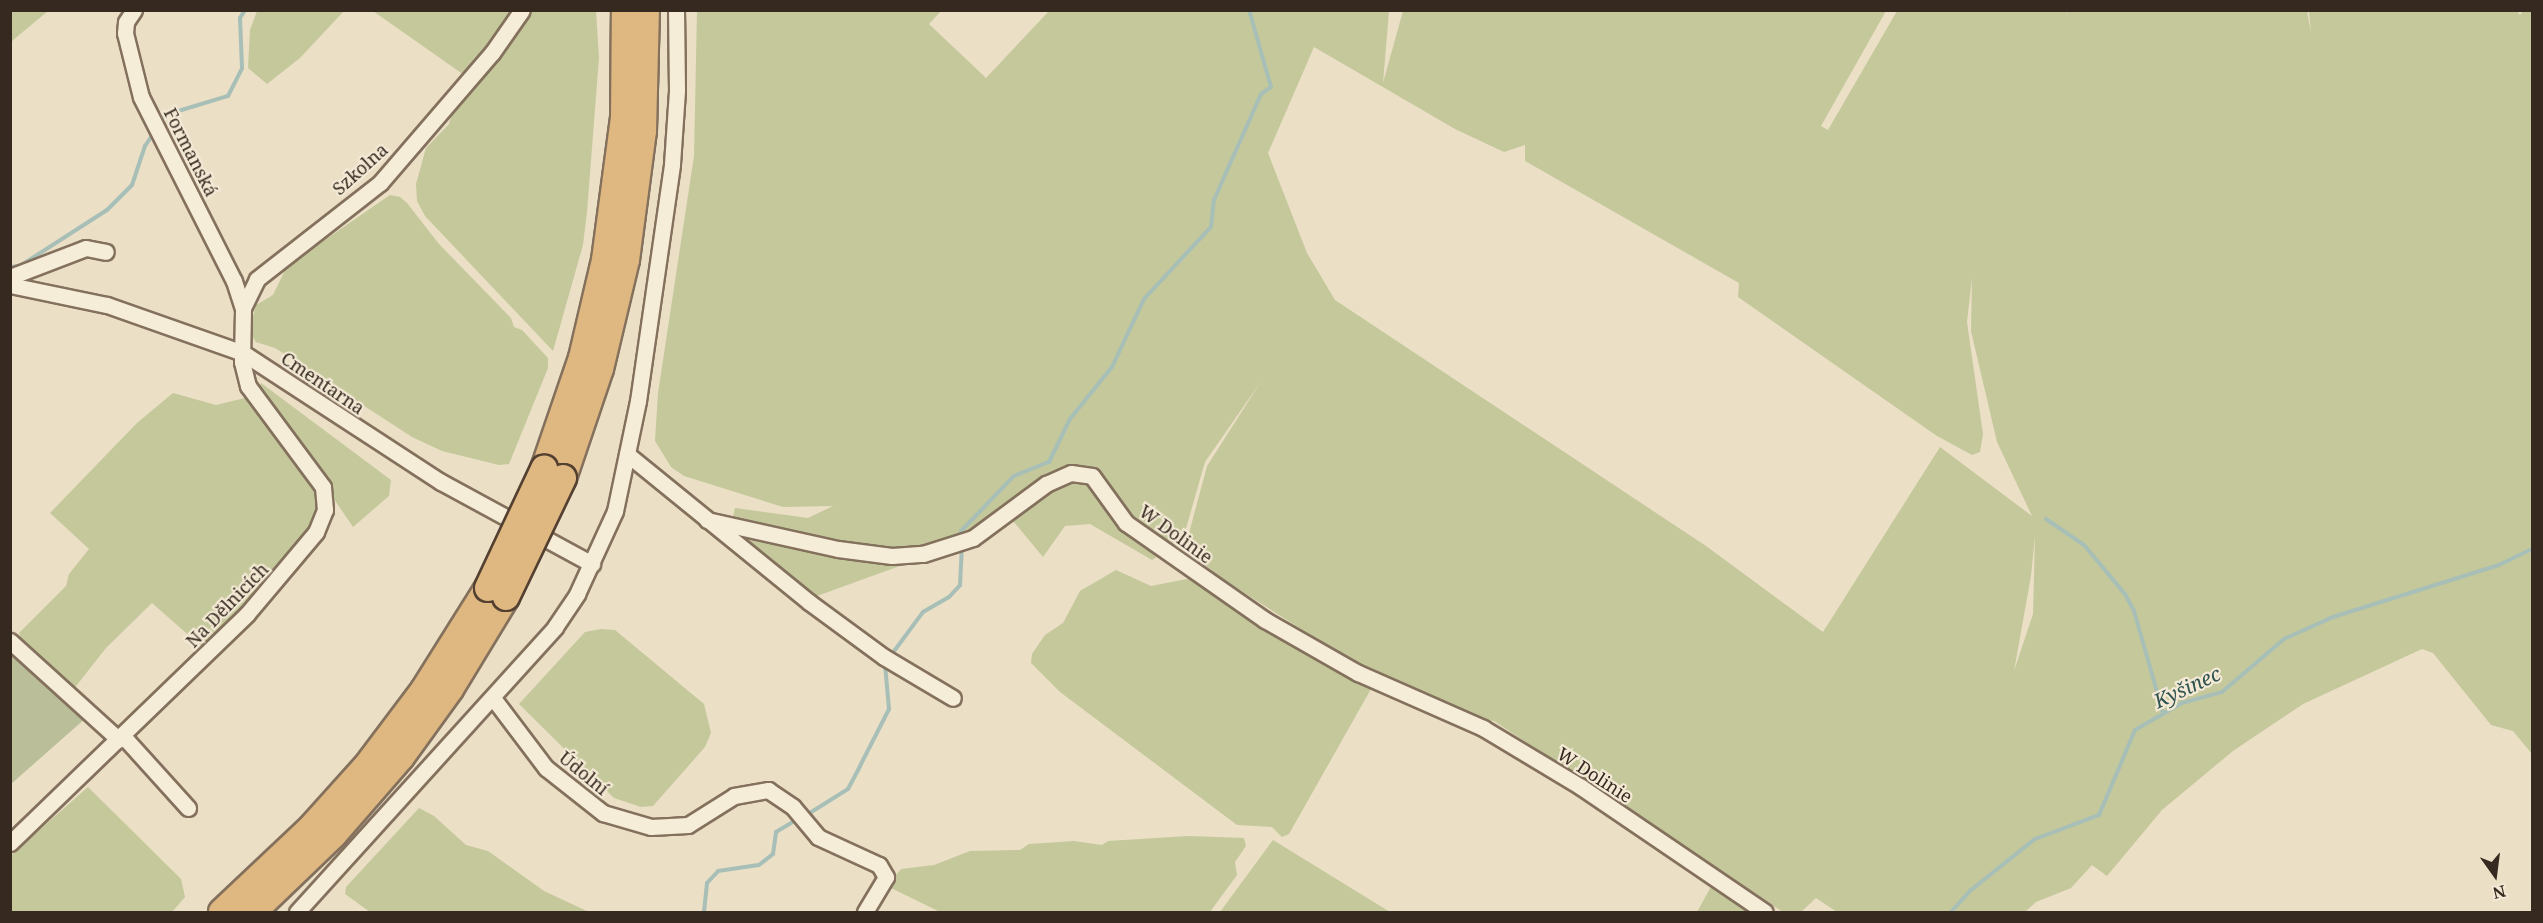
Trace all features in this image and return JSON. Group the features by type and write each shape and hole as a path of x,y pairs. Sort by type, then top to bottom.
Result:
{"highway":[{"path":"553,474 605,260 624,117 625,10"},
{"path":"253,912 334,834 401,757 450,689 553,474 600,369 627,260 644,131 646,10"},
{"path":"222,912 311,828 366,767 497,592"}],"street":[{"name":"Formanská","path":"135,10 126,22 125,33 141,97 234,281 243,308"},
{"name":"Szkolna","path":"243,353 243,308 257,279 380,183 485,61 522,10"},
{"path":"297,912 555,627 592,564 615,511 627,454 672,164 677,90 676,10"},
{"path":"10,277 86,248 106,252"},
{"path":"234,281 257,279"},
{"name":"Cmentarna","path":"10,285 106,305 243,353 441,482 592,564"},
{"name":"Na Dělnicích","path":"10,843 121,738 264,596 310,541 325,514 325,495 319,478 250,390 243,370 243,353"},
{"path":"627,454 707,520 888,659 953,698"},
{"name":"W Dolinie","path":"707,520 838,549 892,556 952,547 973,538 1046,484 1071,473 1092,476 1126,523 1265,620 1368,678 1483,728 1581,787 1765,912"},
{"path":"10,641 121,738 188,808"},
{"name":"Údolní","path":"493,698 546,768 603,813 651,827 688,825 734,796 768,790 793,807 818,837 879,865 886,877 865,912"}],"green space":[{"path":"11,10 48,10 48,11 12,41"},
{"path":"257,10 344,11 300,58 267,84 248,68 250,30"},
{"path":"2068,10 2307,11 2311,33 2309,11 2516,10 2520,15 2523,11 2532,11 2532,754 2513,731 2491,725 2433,653 2422,649 2303,704 2233,751 2162,810 2107,876 2092,865 2071,888 2036,902 2025,912 1837,912 1816,898 1801,912 1783,912 1494,721 1469,714 1337,652 1221,578 1197,558 1188,537 1207,466 1262,380 1205,462 1183,539 1152,560 1090,524 1065,526 1043,557 1008,515 930,555 817,596 730,530 735,508 808,518 833,506 783,507 684,476 671,467 655,441 658,393 694,156 697,11 941,11 929,24 986,78 1049,11 1389,11 1383,83 1403,11 1886,11 1821,126 1828,130 1897,11 2067,11 2066,16","holes":["1314,47 1455,129 1504,152 1525,145 1525,161 1739,283 1738,297 1937,436 1972,455 1980,452 1983,434 1967,322 1972,278 1971,331 1997,442 2032,516 1940,447 1823,632 1706,546 1335,300 1307,253 1268,153","2035,536 2033,614 2014,671 2031,576"]},
{"path":"373,11 517,11 464,75"},
{"path":"530,11 596,11 599,58 583,245 553,351 425,216 417,201 416,184 426,148 449,124 454,106 516,33"},
{"path":"390,195 400,197 407,203 439,244 511,318 514,327 522,330 548,358 548,368 509,464 499,465 442,451 412,437 275,348 256,342 249,331 256,305 273,295 287,266"},
{"path":"261,383 391,480 389,496 353,527 332,496 312,456 272,411 258,388"},
{"path":"173,393 216,405 245,398 256,405 313,476 319,498 314,523 272,579 202,647 152,603 106,648 73,690 23,645 19,633 66,586 69,574 89,549 50,513 137,423"},
{"path":"1116,570 1151,586 1192,578 1371,689 1289,834 1282,837 1272,827 1237,825 1060,692 1031,663 1032,654 1045,635 1063,623 1080,591"},
{"path":"601,629 615,630 704,704 711,733 705,747 653,806 641,807 614,798 519,704 585,632"},
{"path":"11,648 87,717 11,784"},
{"path":"88,787 181,879 185,897 172,912 11,912 11,855"},
{"path":"419,808 434,816 466,845 488,851 544,891 589,912 370,912 345,894 346,887"},
{"path":"1189,836 1244,838 1246,846 1235,862 1237,875 1210,912 940,912 887,886 901,869 934,865 970,851 1020,850 1029,844 1074,841 1102,845 1108,841"},
{"path":"1273,840 1390,912 1220,912"},
{"path":"1713,883 1760,912 1697,912"}],"waterway":[{"path":"159,125 165,115 228,96 242,68 240,18 245,10"},
{"path":"961,538 961,531 1014,476 1049,462 1070,419 1112,367 1144,299 1211,227 1214,200 1261,94 1271,87 1249,10"},
{"path":"10,267 20,266 107,210 132,185 145,146 155,131"},
{"path":"2046,519 2084,545 2125,594 2134,611 2163,713"},
{"path":"889,658 923,612 949,597 960,585 962,545"},
{"name":"Kyšinec","path":"1951,912 1971,890 2035,839 2099,815 2135,730 2182,703 2222,692 2284,639 2333,617 2499,565 2532,549"},
{"path":"805,816 848,789 889,709 885,664"},
{"path":"704,912 707,883 718,871 759,865 773,854 776,832 798,819"}]}
